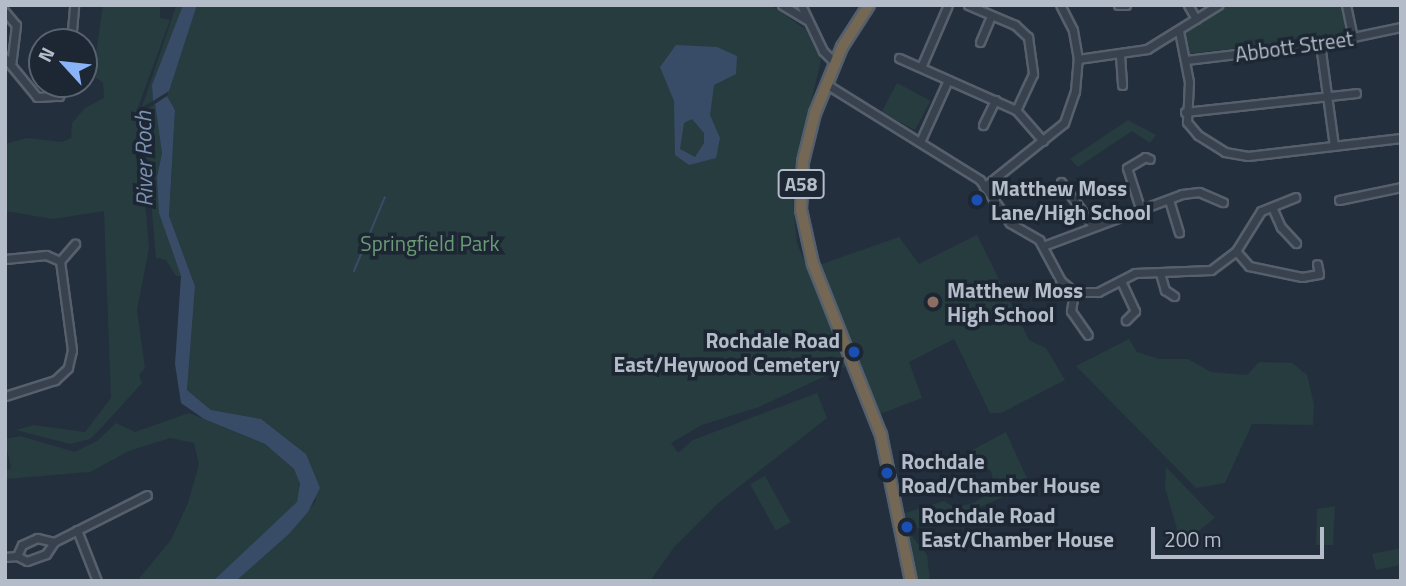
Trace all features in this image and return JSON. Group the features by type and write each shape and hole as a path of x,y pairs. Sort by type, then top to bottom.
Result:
{"highway":[{"name":"A58","path":"869,5 834,62 806,144 801,210 813,264 888,459 911,581"}],"street":[{"path":"72,28 74,5"},
{"path":"782,5 800,20 807,20"},
{"path":"801,5 826,56 834,62"},
{"path":"922,65 948,5"},
{"path":"968,5 1015,25 1028,37 1034,52 1033,74 1016,110"},
{"path":"984,187 1064,122 1075,91 1078,59 1073,30 1060,5"},
{"path":"1118,5 1126,5"},
{"path":"1188,5 1196,19"},
{"path":"1078,59 1147,49 1219,5"},
{"path":"1346,5 1353,37"},
{"path":"5,12 16,25 8,61 28,86"},
{"path":"980,41 991,16"},
{"name":"Abbott Street","path":"1186,60 1320,44 1401,27"},
{"path":"1179,31 1189,82 1185,113 1198,135 1225,152 1248,156 1401,138"},
{"path":"1320,44 1334,146"},
{"path":"1120,55 1122,85"},
{"path":"899,58 922,65 948,80 1016,110 1043,141"},
{"path":"920,142 948,80"},
{"path":"826,84 920,142 984,187 1010,223 1043,246 1061,281 1074,292 1098,292 1135,273 1211,270 1236,251 1256,217 1295,197"},
{"path":"1185,113 1356,93"},
{"path":"983,125 995,100"},
{"path":"1141,211 1127,168 1145,157 1150,159"},
{"path":"1061,182 1094,226"},
{"path":"1339,200 1401,187"},
{"path":"1043,246 1169,200 1199,192 1223,202"},
{"path":"1169,200 1179,233"},
{"path":"1272,207 1281,227 1296,243"},
{"path":"5,396 55,380 71,360 60,261 76,244"},
{"path":"1236,251 1249,266 1302,277 1318,274 1317,264"},
{"path":"5,259 46,256 60,261"},
{"path":"1160,273 1165,290 1174,296"},
{"path":"1121,281 1135,311 1126,320"},
{"path":"1074,292 1071,311 1088,335"},
{"path":"5,557 17,556 27,561 46,554 54,542 147,495"},
{"path":"77,530 97,581"},
{"path":"17,556 22,545 37,538 54,542"}],"green space":[{"path":"103,5 160,5 160,18 170,20 137,110 149,248 137,310 145,368 139,375 142,383 90,439 70,444 16,430 33,425 85,432 111,398 104,211 53,219 5,211 5,144 27,138 62,142 71,138 72,123 85,108 104,98 103,83 98,79 98,40"},
{"path":"183,5 152,85 153,101 142,107 176,6"},
{"name":"Springfield Park","path":"197,5 771,5 806,30 821,60 792,181 794,211 797,243 847,366 759,407 702,425 671,443 678,453 693,440 817,393 827,418 717,504 675,546 650,581 236,581 288,535 316,501 306,454 261,419 211,410 187,390 195,286 169,216 175,110 167,96"},
{"path":"1225,5 1341,5 1347,35 1187,54 1183,29"},
{"path":"897,83 931,101 915,130 882,112"},
{"path":"155,104 162,153 157,177 170,245 181,276 176,276 166,260 156,258 143,111"},
{"path":"1128,120 1156,135 1150,143 1132,131 1078,167 1070,159"},
{"path":"977,235 1029,340 1046,348 1065,380 1001,413 990,413 954,339 909,362 922,398 880,414 819,265 899,237 919,264"},
{"path":"1129,339 1137,352 1159,359 1188,359 1211,372 1247,375 1259,362 1292,363 1307,375 1314,404 1313,425 1252,424 1225,483 1196,488 1076,366"},
{"path":"189,413 265,444 294,469 300,484 298,502 213,581 137,581 171,540 188,503 199,464 194,443 170,438 129,451 90,472 6,479 5,484 5,472 11,468 5,439 20,436 75,452 97,441 116,423 135,432"},
{"path":"1006,432 1030,485 976,509 908,531 927,555 930,581 915,581 905,513 944,501 955,508 973,503 995,489 991,471 965,454"},
{"path":"1166,467 1215,518 1197,532 1179,536 1165,488"},
{"path":"765,476 791,522 776,531 750,484"},
{"path":"1335,506 1333,545 1316,545 1317,509"},
{"path":"1401,548 1401,565 1376,570 1372,554"}],"water":[{"path":"183,5 197,5 169,91 153,101 152,85"},
{"path":"676,45 717,47 737,56 736,74 714,85 710,115 720,138 716,158 689,165 675,155 674,101 660,67","holes":["692,119 704,133 704,143 695,157 680,149 684,123"]},
{"path":"167,96 175,110 169,216 195,286 187,390 211,410 261,419 306,454 320,488 308,512 288,535 236,581 213,581 297,502 300,484 294,469 265,444 204,419 181,403 175,364 181,276 159,213 157,177 162,153 155,104"}],"waterway":[{"path":"354,271 385,197"}],"place":[{"name":"Matthew Moss Lane/High School","path":"977,200"},
{"name":"Matthew Moss High School","path":"933,302"},
{"name":"Rochdale Road East/Heywood Cemetery","path":"854,352"},
{"name":"Rochdale Road/Chamber House","path":"887,473"},
{"name":"Rochdale Road East/Chamber House","path":"907,527"}],"water label":[{"name":"River Roch","path":"144,159"}]}
